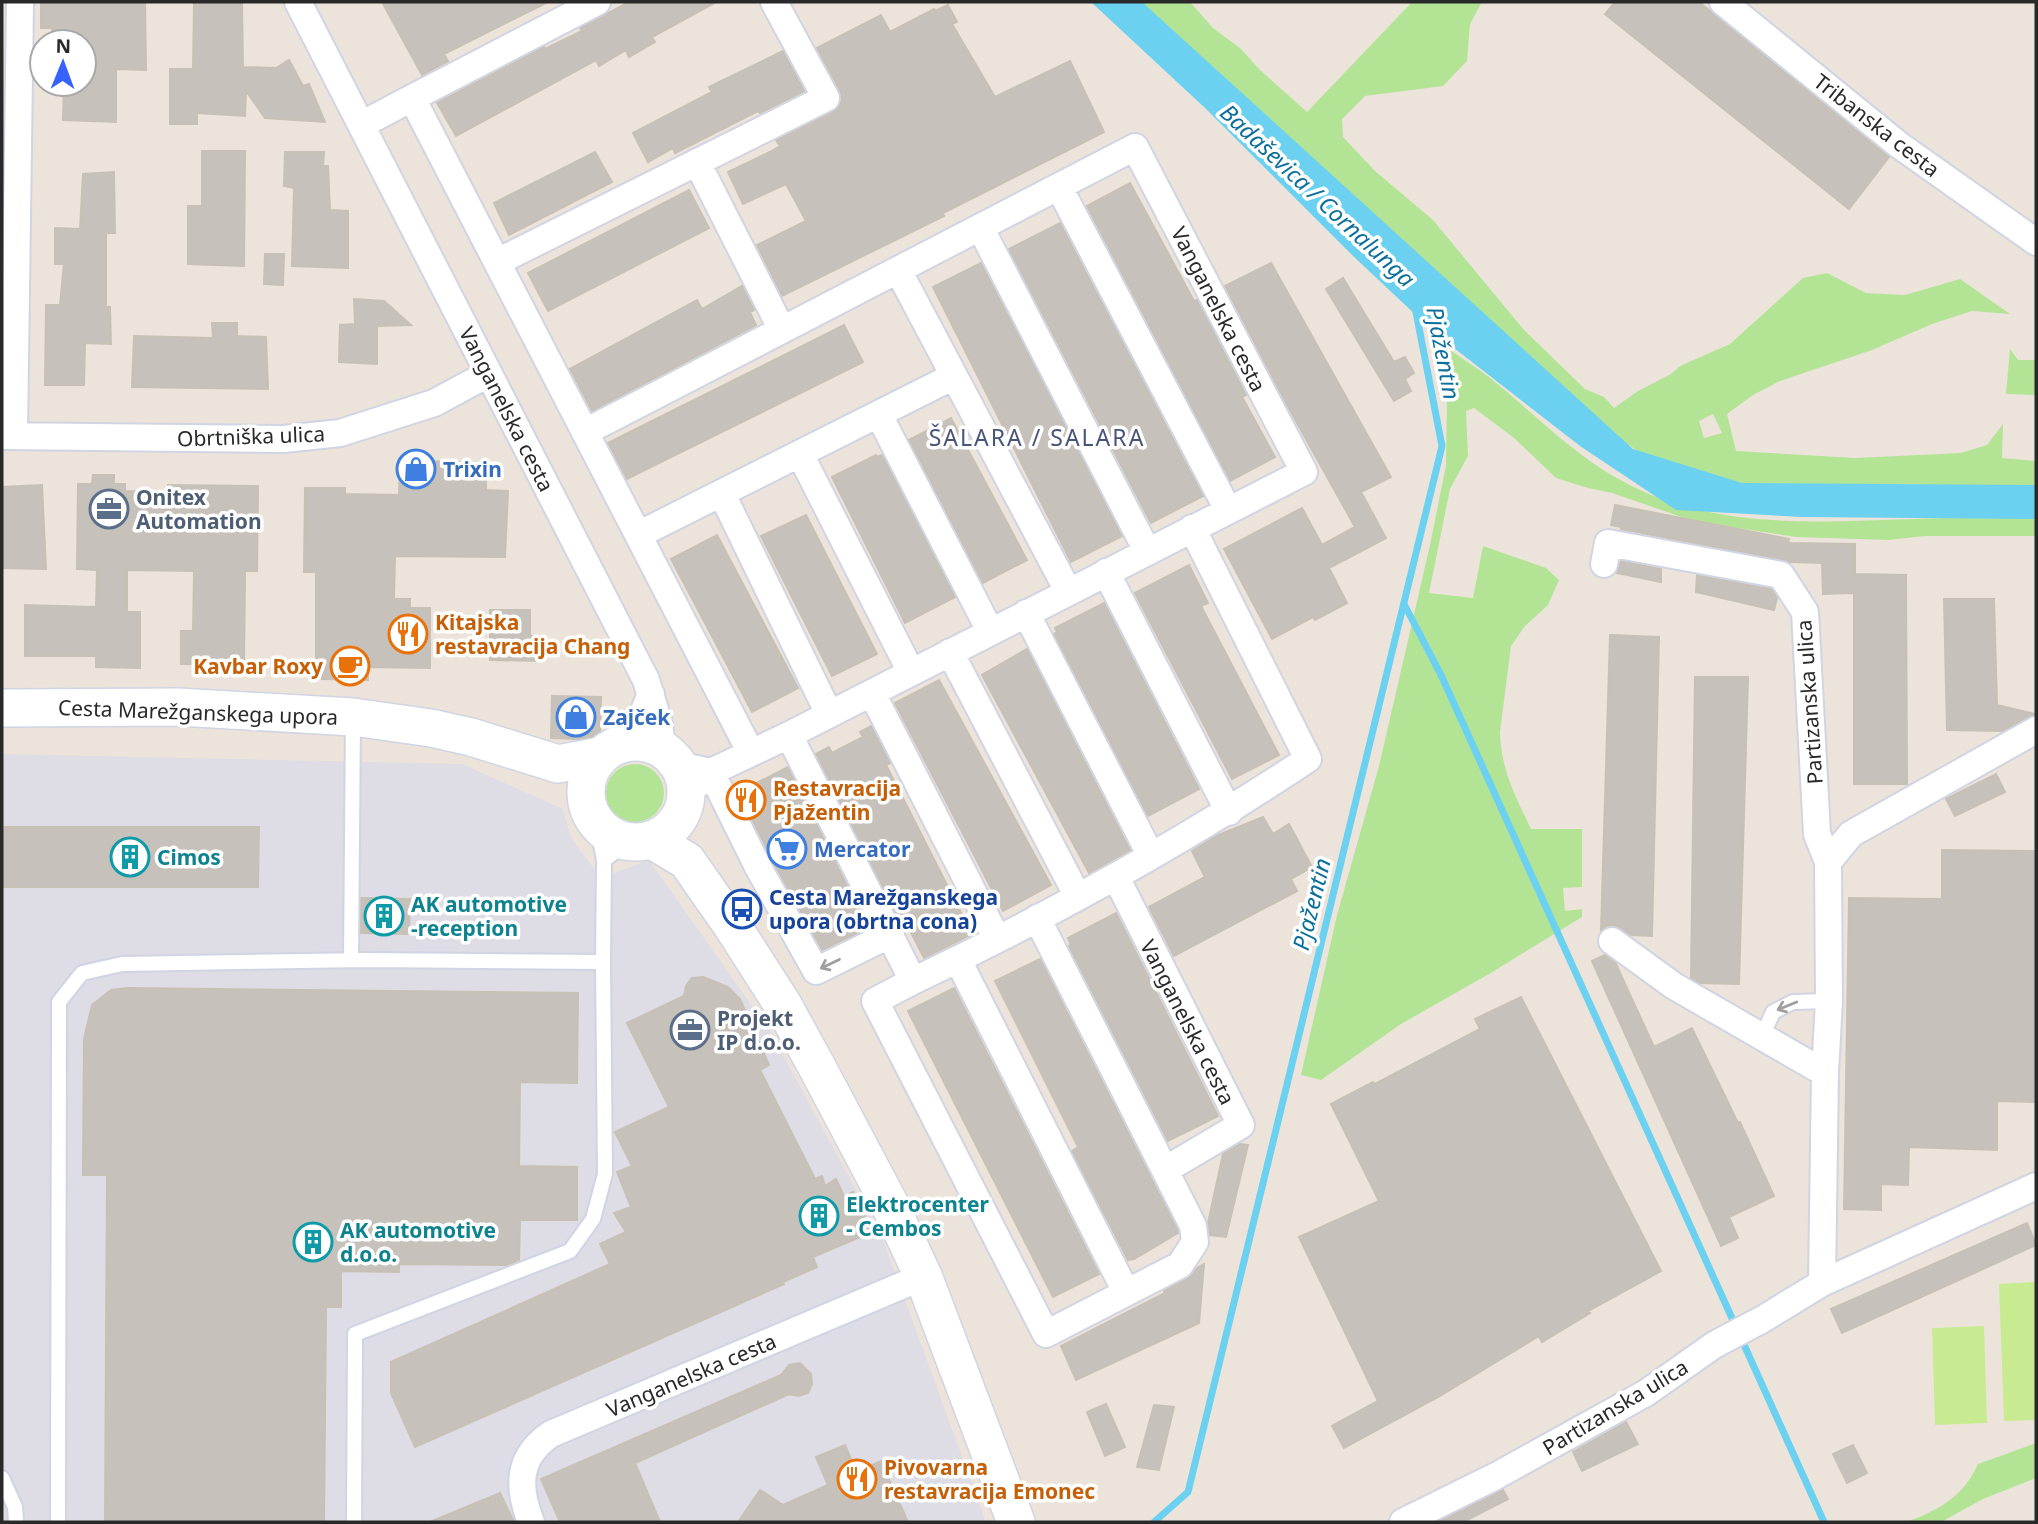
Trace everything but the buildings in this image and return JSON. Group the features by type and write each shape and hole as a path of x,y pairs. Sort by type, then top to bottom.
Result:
{"street":[{"path":"8,436 10,66 20,2"},
{"name":"Vanganelska cesta","path":"298,2 651,694 659,723 643,796"},
{"path":"361,125 597,2"},
{"path":"497,262 826,98 774,2"},
{"name":"Tribanska cesta","path":"1723,2 1899,145 2036,242"},
{"path":"412,98 751,753"},
{"name":"Vanganelska cesta","path":"585,432 1135,147 1304,472 789,735 643,796"},
{"path":"697,162 782,330"},
{"path":"1059,187 1228,510"},
{"path":"980,227 1147,551"},
{"path":"898,270 1068,591"},
{"name":"Obrtniška ulica","path":"8,436 284,439 340,433 434,403 488,373"},
{"path":"638,535 954,376"},
{"path":"879,415 990,631"},
{"path":"800,454 911,673"},
{"path":"722,494 830,714"},
{"path":"1037,918 1193,1226 1195,1242 1180,1265 1046,1334 875,1001 1116,877 1229,812 1308,759 1192,528"},
{"name":"Partizanska ulica","path":"1604,564 1608,543 1780,575 1805,612 1817,835 1828,862 1829,1001 1825,1073"},
{"path":"1106,572 1229,812"},
{"path":"1026,613 1151,856"},
{"path":"950,652 1078,897"},
{"path":"872,693 998,939"},
{"name":"Cesta Marežganskega upora","path":"2,708 178,707 353,717 471,737 558,764 643,796"},
{"path":"1828,862 1852,834 2036,730"},
{"path":"789,735 913,981"},
{"path":"643,796 783,1005 889,1203 924,1278 1016,1522"},
{"name":"Vanganelska cesta","path":"643,796 758,867 816,971 891,934"},
{"name":"Vanganelska cesta","path":"1116,877 1241,1125 1165,1170"},
{"path":"1612,941 1674,986 1825,1073 1822,1283"},
{"path":"958,960 1126,1292"},
{"name":"Partizanska ulica","path":"1403,1522 1496,1476 1646,1393 1714,1345 1763,1320 1822,1283 2036,1186"},
{"name":"Vanganelska cesta","path":"531,1522 521,1494 522,1477 527,1458 538,1443 551,1434 924,1278"}],"lane":[{"name":"Cesta Marežganskega upora","path":"351,960 353,717"},
{"path":"354,1522 355,1334 569,1251 593,1219 605,1174 603,962 643,796"},
{"path":"58,1522 59,1002 82,973 122,964 351,960 603,962"},
{"path":"1762,1037 1773,1012 1793,1002 1829,1001"},
{"path":"2,1478 15,1507 16,1522"}],"shaded area":[{"path":"2,754 462,764 563,809 571,838 601,878 649,860 771,1033 883,1240 986,1522 2,1522"}],"green space":[{"path":"1137,2 1190,2 1213,28 1241,49 1307,112 1412,2 1482,2 1470,24 1467,61 1443,86 1365,96 1342,119 1343,137 1375,171 1433,220 1524,330 1585,389 1604,397 1614,408 1680,366 1730,344 1803,278 1827,273 1866,293 1905,295 1960,279 2010,314 1972,311 1932,324 1872,350 1780,381 1753,395 1727,414 1736,451 1855,458 1961,453 1987,445 2003,424 2002,458 2036,461 2036,490 1783,493 1658,465 1623,441","holes":["1713,414 1722,433 1704,438 1699,421"]},
{"path":"1447,348 1490,378 1588,459 1624,482 1658,497 1729,516 1766,520 2036,518 2036,536 1925,536 1888,540 1796,537 1696,522 1612,493 1556,478 1514,438 1474,408 1466,411 1468,456 1450,489 1429,593 1473,598 1483,546 1546,568 1559,580 1548,605 1525,626 1511,646 1500,732 1506,770 1531,829 1582,829 1582,887 1563,888 1565,911 1582,909 1582,917 1401,1024 1321,1080 1301,1075 1337,915 1379,766 1430,545 1446,465 1447,399 1439,359 1441,350"},
{"path":"2010,349 2018,360 2036,360 2036,395 2006,394"},
{"path":"629,764 641,764 656,772 664,787 664,799 656,814 641,822 629,822 614,814 606,799 606,787 614,772"},
{"path":"2036,1282 2036,1420 2004,1421 1999,1284"},
{"path":"1984,1326 1987,1423 1935,1425 1932,1328"},
{"path":"2036,1443 2036,1478 1983,1499 1941,1522 1907,1522 1930,1512 1958,1493 1978,1464"}],"water":[{"name":"Badaševica / Cornalunga","path":"1091,2 1142,2 1633,449 1742,483 2036,485 2036,519 1800,517 1676,510 1580,446 1436,334 1352,255 1205,108"}],"waterway":[{"name":"Pjažentin","path":"1154,1522 1188,1492 1442,446 1415,307"},
{"path":"1404,604 1441,675 1736,1327"},
{"path":"1741,1338 1824,1522"}],"place":[{"name":"Trixin","path":"416,469"},
{"name":"Onitex Automation","path":"109,509"},
{"name":"Kitajska restavracija Chang","path":"408,634"},
{"name":"Kavbar Roxy","path":"350,666"},
{"name":"Zajček","path":"576,717"},
{"name":"Restavracija Pjažentin","path":"746,800"},
{"name":"Mercator","path":"787,849"},
{"name":"Cimos","path":"130,857"},
{"name":"Cesta Marežganskega upora (obrtna cona)","path":"742,909"},
{"name":"AK automotive -reception","path":"384,916"},
{"name":"Projekt IP d.o.o.","path":"690,1030"},
{"name":"Elektrocenter - Cembos","path":"819,1216"},
{"name":"AK automotive d.o.o.","path":"313,1242"},
{"name":"Pivovarna restavracija Emonec","path":"857,1479"}],"district":[{"name":"ŠALARA / SALARA","path":"1037,437"}]}
